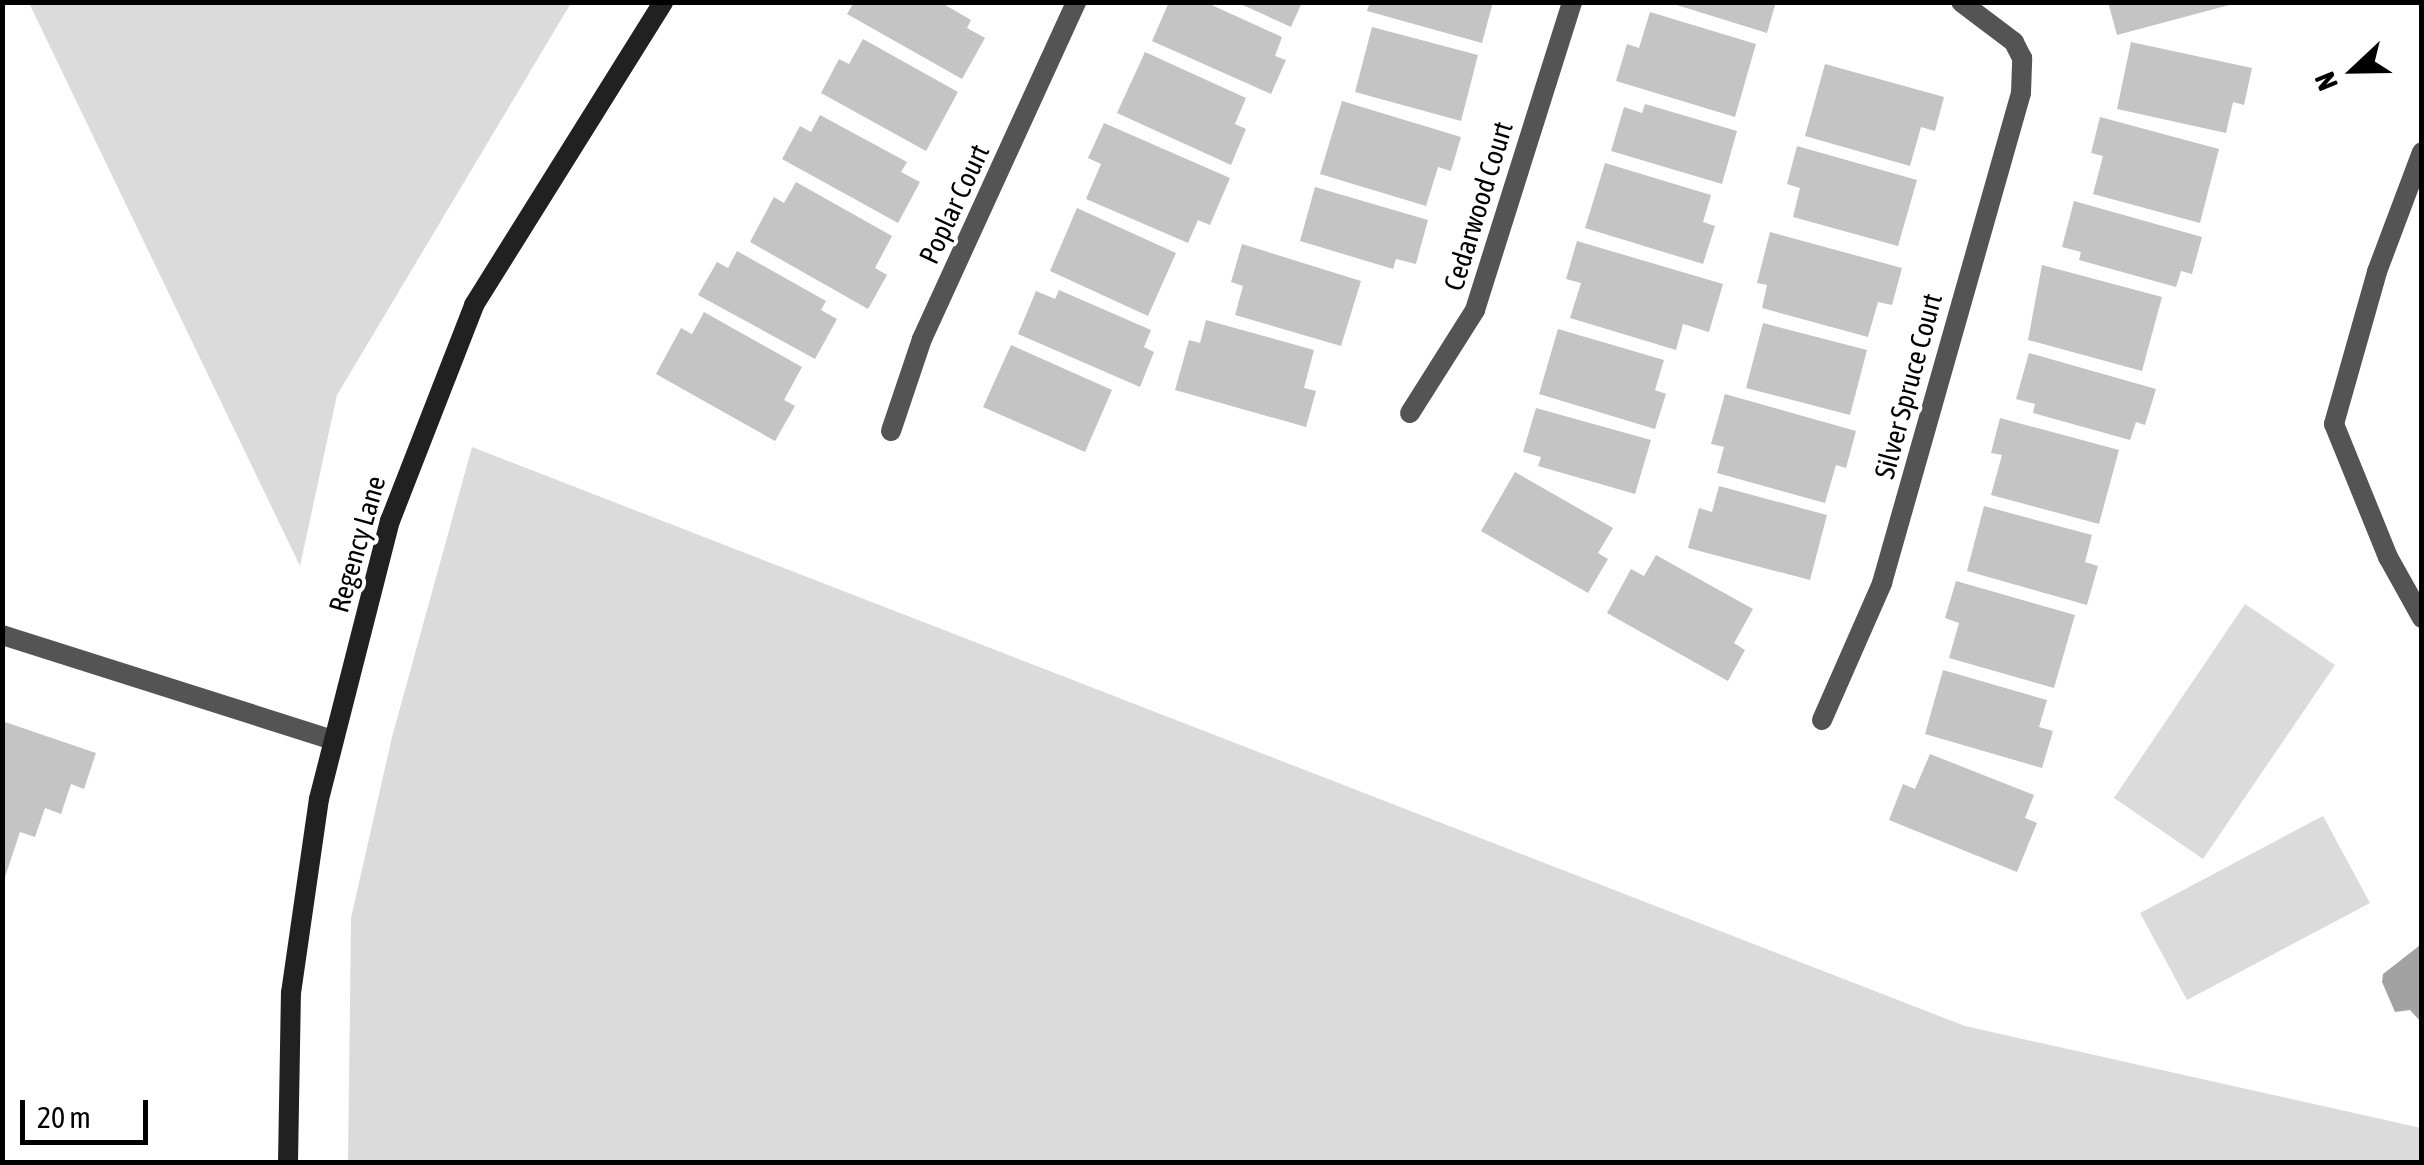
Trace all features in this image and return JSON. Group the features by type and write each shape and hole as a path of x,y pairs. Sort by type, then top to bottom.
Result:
{"street":[{"name":"Regency Lane","path":"288,1162 291,994 333,740 390,521 434,396 474,306 663,2"},
{"name":"Poplar Court","path":"891,432 922,339 1076,2"},
{"name":"Cedarwood Court","path":"1410,413 1474,310 1572,2"},
{"name":"Silver Spruce Court","path":"1822,720 1882,583 2021,94 2022,58 2014,42 1962,2"},
{"path":"2422,152 2377,272 2334,424 2388,558 2422,618"},
{"path":"2,635 333,740"}],"shaded area":[{"path":"29,3 571,3 337,395 300,566"},
{"path":"472,447 1965,1026 2421,1128 2421,1162 348,1162 351,918 392,737"},
{"path":"2245,604 2335,665 2203,859 2114,798"},
{"path":"2323,816 2370,903 2187,1000 2140,913"},
{"path":"2419,946 2421,1022 2410,1010 2395,1012 2382,982 2383,974"}],"building":[{"path":"854,2 940,2 971,20 967,28 985,38 962,79 847,14"},
{"path":"1169,2 1205,2 1282,37 1275,56 1286,60 1271,94 1152,41"},
{"path":"1236,2 1302,2 1291,27"},
{"path":"1370,2 1493,2 1482,43 1367,11"},
{"path":"1667,2 1776,2 1767,33"},
{"path":"2108,2 2233,2 2233,4 2117,35"},
{"path":"1650,12 1756,44 1735,117 1616,81 1627,44 1639,48"},
{"path":"1372,27 1478,55 1461,121 1355,92"},
{"path":"863,39 958,92 926,151 821,93 839,59 849,64"},
{"path":"2131,42 2252,68 2244,105 2233,102 2226,133 2117,109"},
{"path":"1145,52 1246,98 1235,124 1246,129 1231,165 1117,113"},
{"path":"1825,64 1944,97 1935,131 1921,127 1910,166 1805,136"},
{"path":"1342,101 1461,137 1451,171 1438,167 1426,206 1320,174"},
{"path":"1645,104 1737,131 1722,184 1611,151 1624,107 1642,113"},
{"path":"820,115 907,162 901,172 920,182 898,223 782,159 800,126 811,132"},
{"path":"2100,117 2219,149 2200,223 2093,194 2103,156 2091,153"},
{"path":"1104,123 1230,178 1210,225 1198,220 1188,243 1086,199 1101,164 1088,158"},
{"path":"1797,146 1917,180 1898,246 1793,217 1800,188 1787,184"},
{"path":"1605,163 1711,195 1703,222 1715,226 1703,264 1585,228"},
{"path":"796,182 892,236 875,268 887,275 868,309 750,242 774,197 784,203"},
{"path":"1315,187 1428,220 1416,264 1396,259 1393,269 1300,241"},
{"path":"2074,201 2202,237 2192,274 2181,271 2176,287 2079,260 2081,252 2062,247"},
{"path":"1077,208 1176,253 1148,316 1050,271"},
{"path":"1770,232 1902,268 1892,305 1878,302 1868,337 1762,308 1767,285 1757,283"},
{"path":"1577,241 1723,284 1709,332 1683,324 1676,350 1570,318 1581,283 1566,279"},
{"path":"1242,244 1361,281 1341,346 1235,315 1243,286 1231,282"},
{"path":"737,251 826,301 821,310 837,319 815,359 698,295 717,262 728,268"},
{"path":"2042,265 2162,297 2142,371 2028,340"},
{"path":"1059,290 1151,330 1144,347 1154,352 1140,387 1018,334 1036,291 1055,299"},
{"path":"704,312 802,367 784,400 795,406 775,441 656,374 681,328 692,334"},
{"path":"1206,320 1314,350 1304,388 1316,391 1306,427 1175,390 1189,340 1200,343"},
{"path":"1763,323 1867,350 1850,415 1746,388"},
{"path":"1558,329 1664,360 1655,390 1666,394 1655,429 1539,394"},
{"path":"1011,345 1112,390 1085,452 983,407"},
{"path":"2029,353 2156,389 2145,425 2136,422 2130,440 2033,413 2035,404 2016,399"},
{"path":"1725,394 1856,431 1846,468 1836,465 1825,503 1717,473 1724,447 1711,444"},
{"path":"1536,408 1651,440 1635,494 1538,466 1541,457 1523,452"},
{"path":"2000,418 2119,450 2099,524 1991,495 2002,455 1991,453"},
{"path":"1515,472 1613,528 1598,553 1608,559 1588,593 1481,531"},
{"path":"1719,486 1827,515 1810,580 1688,548 1699,508 1712,512"},
{"path":"1984,506 2092,535 2085,562 2098,566 2087,605 1967,571"},
{"path":"1656,555 1753,609 1734,643 1745,650 1728,681 1607,613 1631,569 1644,576"},
{"path":"1956,581 2075,615 2054,688 1949,658 1959,623 1945,618"},
{"path":"1943,670 2047,700 2039,727 2053,731 2042,768 1925,734"},
{"path":"2,721 96,753 84,789 71,784 61,814 45,808 35,837 20,832 3,883"},
{"path":"1930,754 2034,795 2025,818 2037,823 2017,872 1889,820 1903,784 1915,789"}]}
